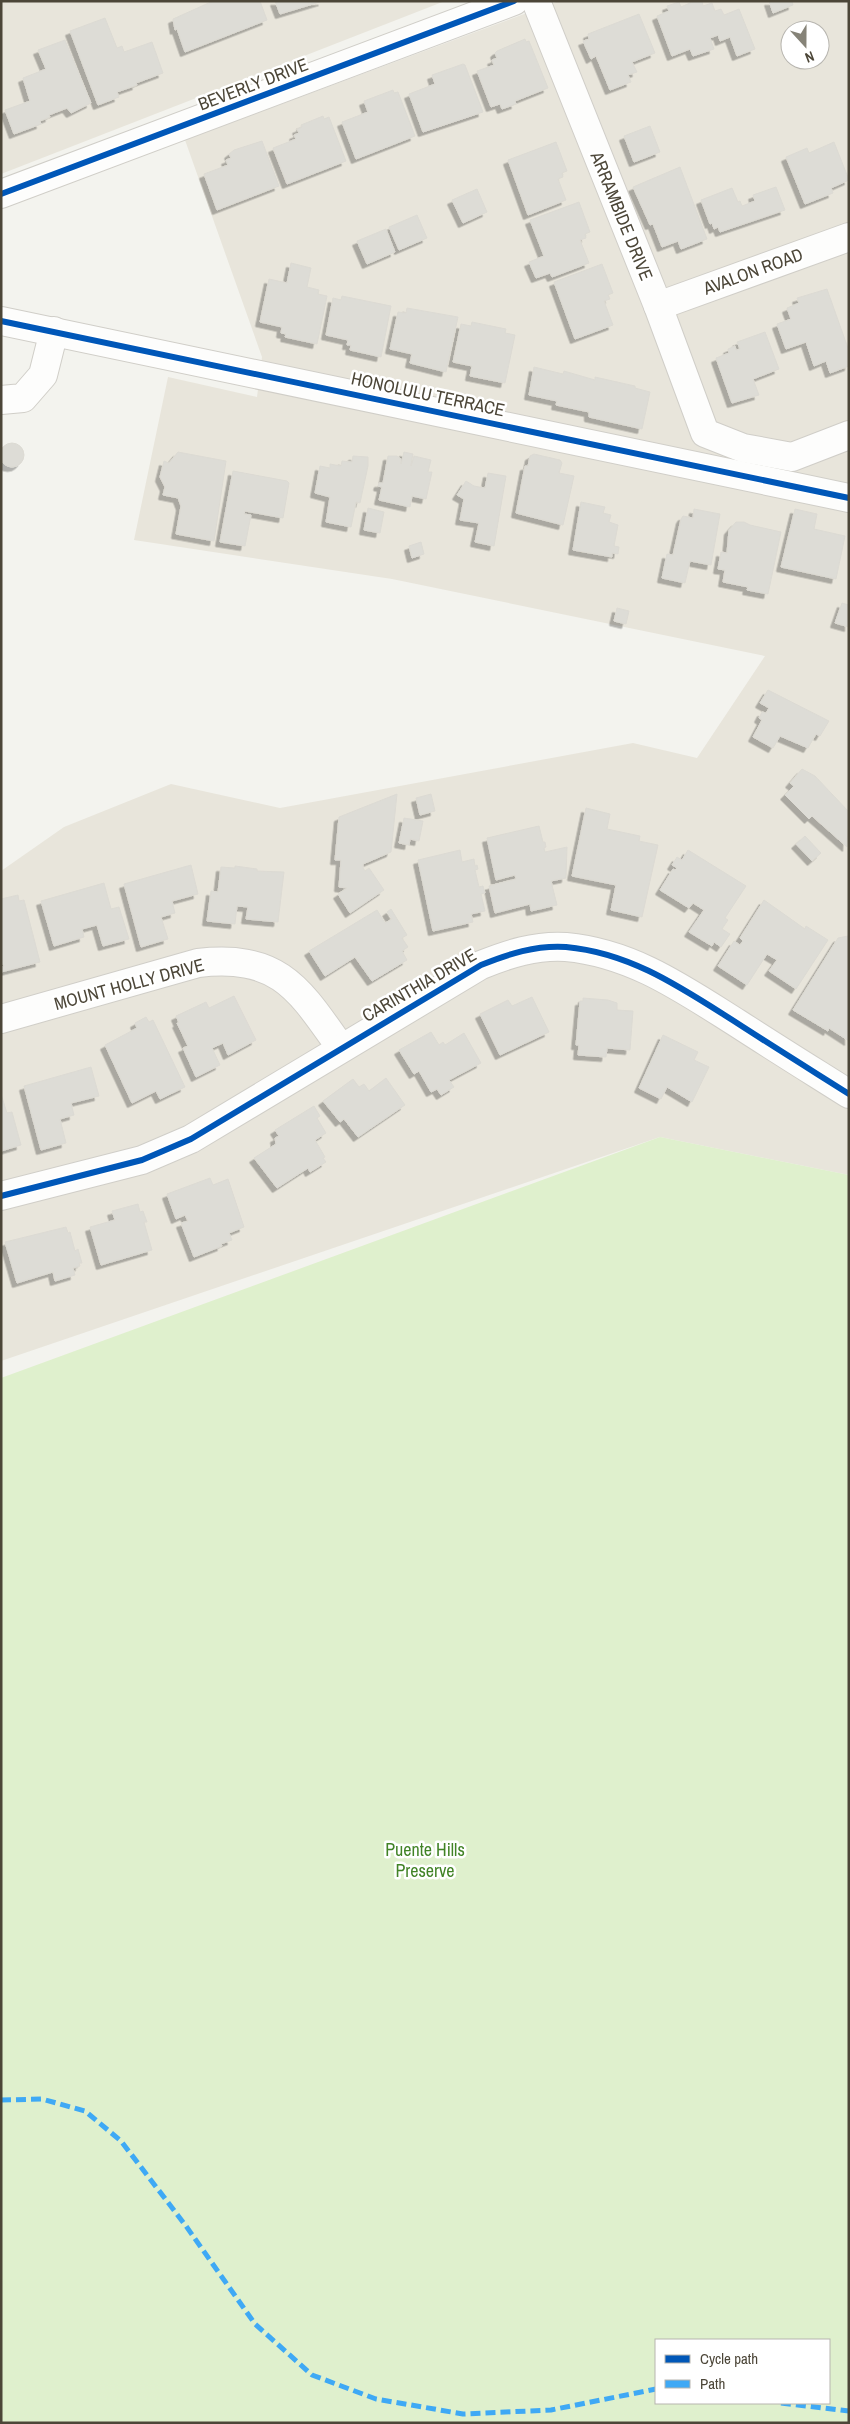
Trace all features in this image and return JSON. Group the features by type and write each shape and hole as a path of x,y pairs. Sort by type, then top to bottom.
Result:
{"street":[{"name":"BEVERLY DRIVE","path":"1,194 514,1"},
{"name":"ARRAMBIDE DRIVE","path":"536,1 658,306 705,432 743,448 792,457 849,434"},
{"name":"AVALON ROAD","path":"658,306 849,237"},
{"name":"HONOLULU TERRACE","path":"1,320 849,498"},
{"path":"1,400 23,398 43,375 54,331"},
{"name":"CARINTHIA DRIVE","path":"1,1196 142,1160 191,1139 481,965 524,950 565,947 615,958 661,976 849,1094"},
{"name":"MOUNT HOLLY DRIVE","path":"1,1019 198,963 240,962 259,967 290,983 303,994 341,1048"}],"shaded area":[{"path":"1,1 445,1 1,174"},
{"path":"559,1 849,1 849,1175 660,1137 1,1361 1,871 64,827 171,784 280,808 633,743 697,758 765,656 392,579 134,540 168,377 257,397 262,357 185,140"}],"green space":[{"name":"Puente Hills Preserve","path":"660,1137 849,1175 849,2423 1,2423 1,1378"}],"building":[{"path":"213,1 260,1 267,20 185,52 177,29 175,30 173,19"},
{"path":"275,1 323,1 280,14"},
{"path":"694,1 702,1 703,6 712,3 715,11 721,9 724,15 739,9 755,49 737,56 730,37 720,41 718,35 710,38 714,49 693,56 690,49 672,56 657,16 669,11 667,6 679,2 681,7"},
{"path":"769,1 792,1 793,5 773,13"},
{"path":"639,14 655,53 632,62 637,72 628,75 631,82 610,90 596,56 591,59 583,41 589,39 588,34"},
{"path":"105,18 117,48 122,46 124,52 152,42 163,73 117,92 119,97 98,105 70,31"},
{"path":"525,39 526,42 529,41 548,88 515,101 516,104 502,109 500,104 491,107 477,71 494,65 492,60 497,58 495,53 497,51"},
{"path":"65,40 91,103 71,113 67,108 49,115 50,117 40,121 41,124 14,134 5,110 30,101 23,78 46,69 38,50"},
{"path":"463,64 483,112 423,132 409,94 435,84 432,75"},
{"path":"393,90 394,93 398,92 415,136 356,159 342,122 368,112 364,101"},
{"path":"323,116 324,119 329,117 346,161 287,184 273,148 296,139 294,135 299,133 297,129 302,127 301,125"},
{"path":"650,126 660,152 634,162 624,136"},
{"path":"262,141 279,186 217,210 204,174 228,165 226,160 231,158 229,154 234,150"},
{"path":"556,142 567,171 562,173 563,177 558,179 566,200 528,215 508,160"},
{"path":"834,142 849,180 831,188 833,193 805,204 786,157 807,148 809,153"},
{"path":"680,167 707,239 681,249 678,241 662,247 653,224 650,225 633,187"},
{"path":"776,187 785,210 720,232 718,227 714,229 712,223 710,224 701,200 732,188 738,202 740,201 742,206 755,201 753,195"},
{"path":"477,189 487,212 463,223 452,200"},
{"path":"579,202 590,232 585,234 586,238 580,240 589,263 552,277 550,273 536,278 529,262 544,256 530,220"},
{"path":"417,215 427,238 399,250 389,227"},
{"path":"386,229 395,252 367,264 357,241"},
{"path":"291,263 311,268 307,287 319,290 318,294 327,296 317,344 285,337 286,334 281,333 282,327 260,322 269,279 287,283"},
{"path":"602,264 613,293 608,295 610,299 604,301 613,325 575,339 554,282"},
{"path":"827,289 849,351 849,366 830,373 826,361 814,366 806,342 786,349 777,324 791,319 787,308 799,303 797,298"},
{"path":"342,296 391,306 381,357 350,350 351,345 347,345 348,340 326,335 333,298 341,300"},
{"path":"407,308 458,317 446,372 410,363 412,354 390,349 398,312 406,313"},
{"path":"472,322 506,329 505,333 515,335 505,383 470,376 472,366 453,362 461,324 471,326"},
{"path":"765,332 779,369 753,379 759,395 732,403 716,358 729,353 728,349 735,346 736,350 740,349 737,342"},
{"path":"534,367 563,374 564,371 595,380 595,377 635,386 635,388 650,392 642,429 589,417 589,412 556,405 557,401 529,395"},
{"path":"12,443 20,447 24,455 20,463 12,467 4,463 0,455 4,447"},
{"path":"178,452 226,461 214,541 176,534 181,506 178,498 163,495 165,487 160,477 164,461 169,463"},
{"path":"404,452 413,454 411,466 414,456 431,460 428,472 432,472 426,499 412,496 410,507 379,500 382,487 378,486 379,483 383,483 388,456 397,456 401,459 401,464"},
{"path":"534,454 560,460 562,463 559,473 574,476 563,525 516,513 525,466 528,466 530,456"},
{"path":"353,456 368,457 368,466 360,503 356,502 351,527 326,522 330,497 315,493 320,466 330,468 330,464 341,466 342,461 352,462"},
{"path":"233,471 287,481 289,483 283,518 245,511 244,514 251,515 245,546 220,542"},
{"path":"488,473 506,476 494,546 475,542 479,523 460,520 464,499 457,495 466,481 474,486 485,488"},
{"path":"581,502 605,507 603,513 611,515 609,522 618,525 614,546 619,547 618,554 612,553 612,557 573,550"},
{"path":"368,508 384,512 380,533 364,530"},
{"path":"694,509 720,514 711,565 690,561 685,583 662,578 667,554 673,555 681,519 683,516 693,518"},
{"path":"795,509 817,514 814,529 845,536 836,579 781,567"},
{"path":"736,522 744,522 781,532 768,594 747,590 748,587 723,582 725,570 718,569 721,552 727,553 729,530"},
{"path":"421,542 424,554 412,558 409,546"},
{"path":"842,603 849,605 849,627 835,623"},
{"path":"617,608 629,611 626,624 614,621"},
{"path":"768,690 829,721 820,736 816,734 808,748 780,736 773,748 753,737 762,720 759,718 762,712 766,713 769,708 760,703"},
{"path":"802,769 815,776 849,812 847,847 812,816 809,819 785,795 794,786 790,783"},
{"path":"397,794 391,852 363,864 365,871 369,868 384,890 350,913 338,894 347,888 339,887 341,860 335,860 339,817"},
{"path":"431,794 435,811 420,815 416,798"},
{"path":"586,808 610,814 607,829 640,836 639,841 658,845 642,917 611,910 616,885 572,876"},
{"path":"404,818 423,821 419,841 410,839 409,845 399,843"},
{"path":"539,826 543,842 545,842 545,852 567,847 566,878 551,881 557,905 531,911 530,904 495,913 489,886 516,879 515,875 496,880 487,838"},
{"path":"805,836 821,853 812,861 796,844"},
{"path":"460,850 462,862 474,859 475,866 477,865 478,869 475,870 479,887 483,886 485,893 481,894 485,911 471,914 473,922 433,931 418,860"},
{"path":"688,850 746,886 725,918 728,920 722,929 730,934 721,947 714,942 712,946 689,932 704,910 693,903 689,908 660,890 673,869 677,868 672,865 677,857 682,860"},
{"path":"191,865 198,894 172,901 175,913 161,917 168,939 141,947 124,884"},
{"path":"235,866 257,869 257,871 284,872 278,922 246,919 248,907 237,906 235,924 207,921 211,891 218,892 221,867 235,868"},
{"path":"104,883 111,909 119,907 129,939 103,946 97,925 82,929 84,937 54,946 41,901"},
{"path":"18,895 19,901 24,900 40,962 1,972 1,967 4,966 1,962 1,899"},
{"path":"764,900 805,929 806,926 828,940 796,989 769,971 777,960 767,954 747,985 718,966 734,941 740,945 743,941 740,938"},
{"path":"391,909 407,935 402,938 408,947 402,951 407,960 372,981 355,957 325,976 309,951 377,910 385,923 392,919 387,912"},
{"path":"848,936 849,1041 829,1028 828,1031 793,1010 838,938"},
{"path":"234,996 256,1040 228,1055 223,1043 212,1048 220,1065 196,1077 183,1048 188,1046 177,1023 179,1023 176,1016 206,1002 209,1008"},
{"path":"532,997 549,1032 500,1055 480,1014 508,1000 512,1006"},
{"path":"583,998 608,1000 617,1003 617,1010 633,1011 630,1050 607,1048 606,1057 578,1055 579,1045 576,1045 580,1001 583,1001"},
{"path":"146,1017 149,1022 153,1020 185,1087 160,1099 156,1091 132,1103 105,1045 137,1028 135,1023"},
{"path":"431,1032 439,1045 443,1042 445,1045 464,1033 481,1063 449,1080 454,1087 441,1095 437,1089 431,1092 419,1071 414,1074 399,1050"},
{"path":"663,1035 698,1052 694,1060 709,1067 692,1102 667,1087 661,1099 639,1088"},
{"path":"91,1067 99,1096 71,1103 74,1115 60,1119 66,1143 41,1150 24,1086"},
{"path":"386,1078 405,1105 358,1137 344,1119 340,1122 323,1101 353,1079 359,1087 364,1084 369,1091"},
{"path":"1,1094 7,1113 12,1112 21,1145 1,1151"},
{"path":"314,1106 320,1116 317,1118 326,1133 315,1140 326,1162 310,1172 308,1168 277,1188 254,1158 276,1144 275,1138 279,1136 275,1130"},
{"path":"210,1178 213,1185 228,1179 244,1227 229,1233 232,1240 221,1244 222,1246 194,1257 181,1223 188,1221 185,1215 176,1219 167,1194"},
{"path":"138,1204 140,1212 143,1211 147,1222 144,1222 152,1250 101,1265 90,1227 115,1220 112,1211"},
{"path":"66,1227 68,1233 70,1232 75,1251 78,1249 82,1263 79,1263 80,1266 73,1268 75,1275 55,1281 53,1272 17,1283 5,1242"}],"marked path":[{"path":"1,2100 42,2099 85,2111 121,2141 186,2226 255,2324 312,2375 376,2399 463,2414 551,2410 655,2389"},
{"path":"790,2404 849,2411"}],"cycle path":[{"path":"1,194 514,1"},
{"path":"1,321 849,498"},
{"path":"1,1196 142,1160 191,1139 481,965 501,957 544,947 566,947 590,951 613,957 656,974 849,1094"}]}
